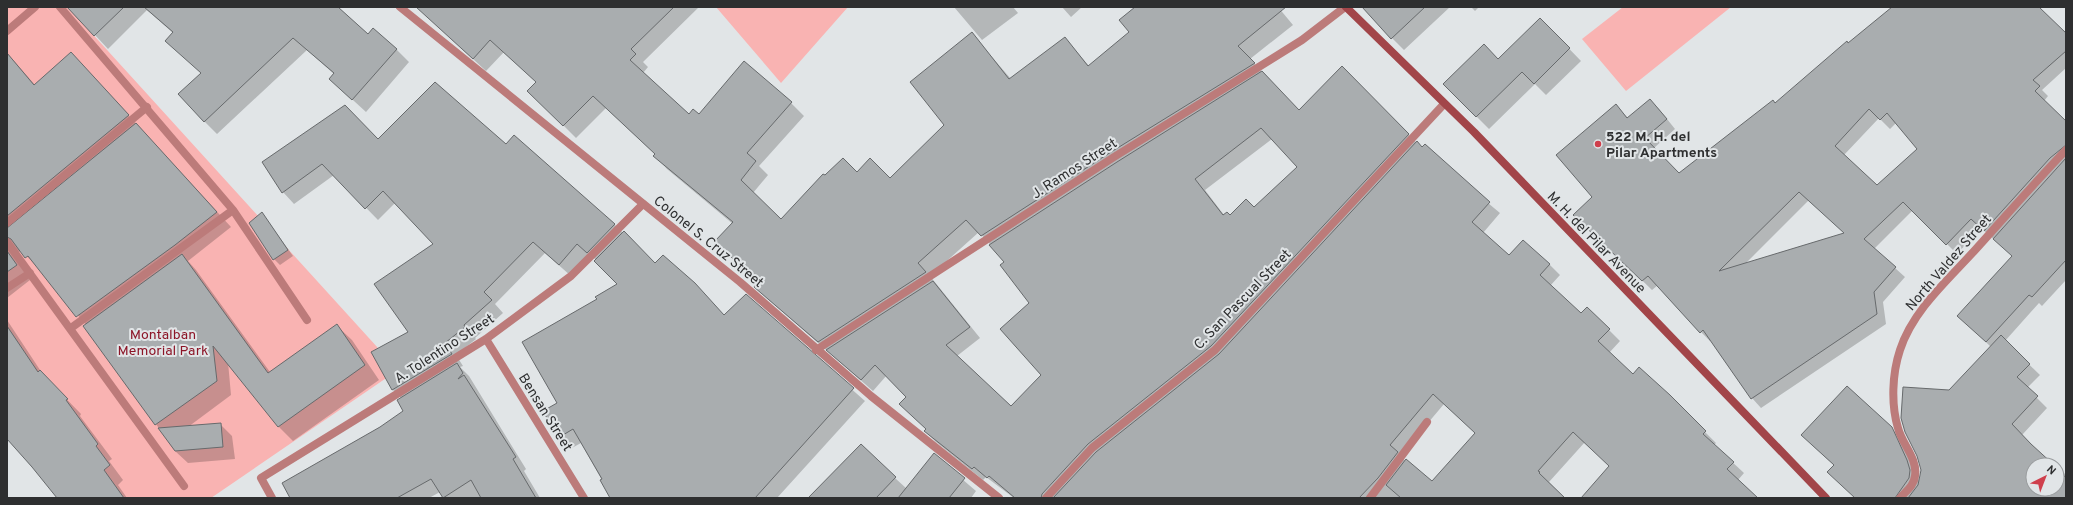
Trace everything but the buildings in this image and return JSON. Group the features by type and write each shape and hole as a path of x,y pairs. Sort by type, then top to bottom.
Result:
{"main road":[{"name":"M. H. del Pilar Avenue","path":"1345,7 1480,138 1826,498"}],"street":[{"path":"7,31 35,7"},
{"path":"60,7 147,107 233,210 307,320"},
{"name":"Colonel S. Cruz Street","path":"400,7 740,282 816,350 999,498"},
{"name":"J. Ramos Street","path":"816,350 1114,157 1302,40 1345,7"},
{"name":"C. San Pascual Street","path":"1046,498 1092,448 1215,350 1444,104"},
{"path":"7,223 147,107"},
{"name":"North Valdez Street","path":"1900,498 1914,483 1916,475 1914,465 1898,429 1894,406 1894,379 1900,351 1910,326 1937,290 2066,150"},
{"name":"A. Tolentino Street","path":"272,498 261,478 486,339 571,276 643,204"},
{"path":"71,328 233,210"},
{"path":"7,242 71,328 184,486"},
{"path":"7,288 30,273"},
{"name":"Bensan Street","path":"486,339 584,498"},
{"path":"1370,498 1427,422"}],"green space":[{"name":"Montalban Memorial Park","path":"7,7 68,7 398,370 211,498 83,498 7,397"},
{"path":"716,7 848,7 781,83"},
{"path":"1623,7 1731,7 1626,91 1582,39"}],"place":[{"name":"522 M. H. del Pilar Apartments","path":"1598,144"}]}
